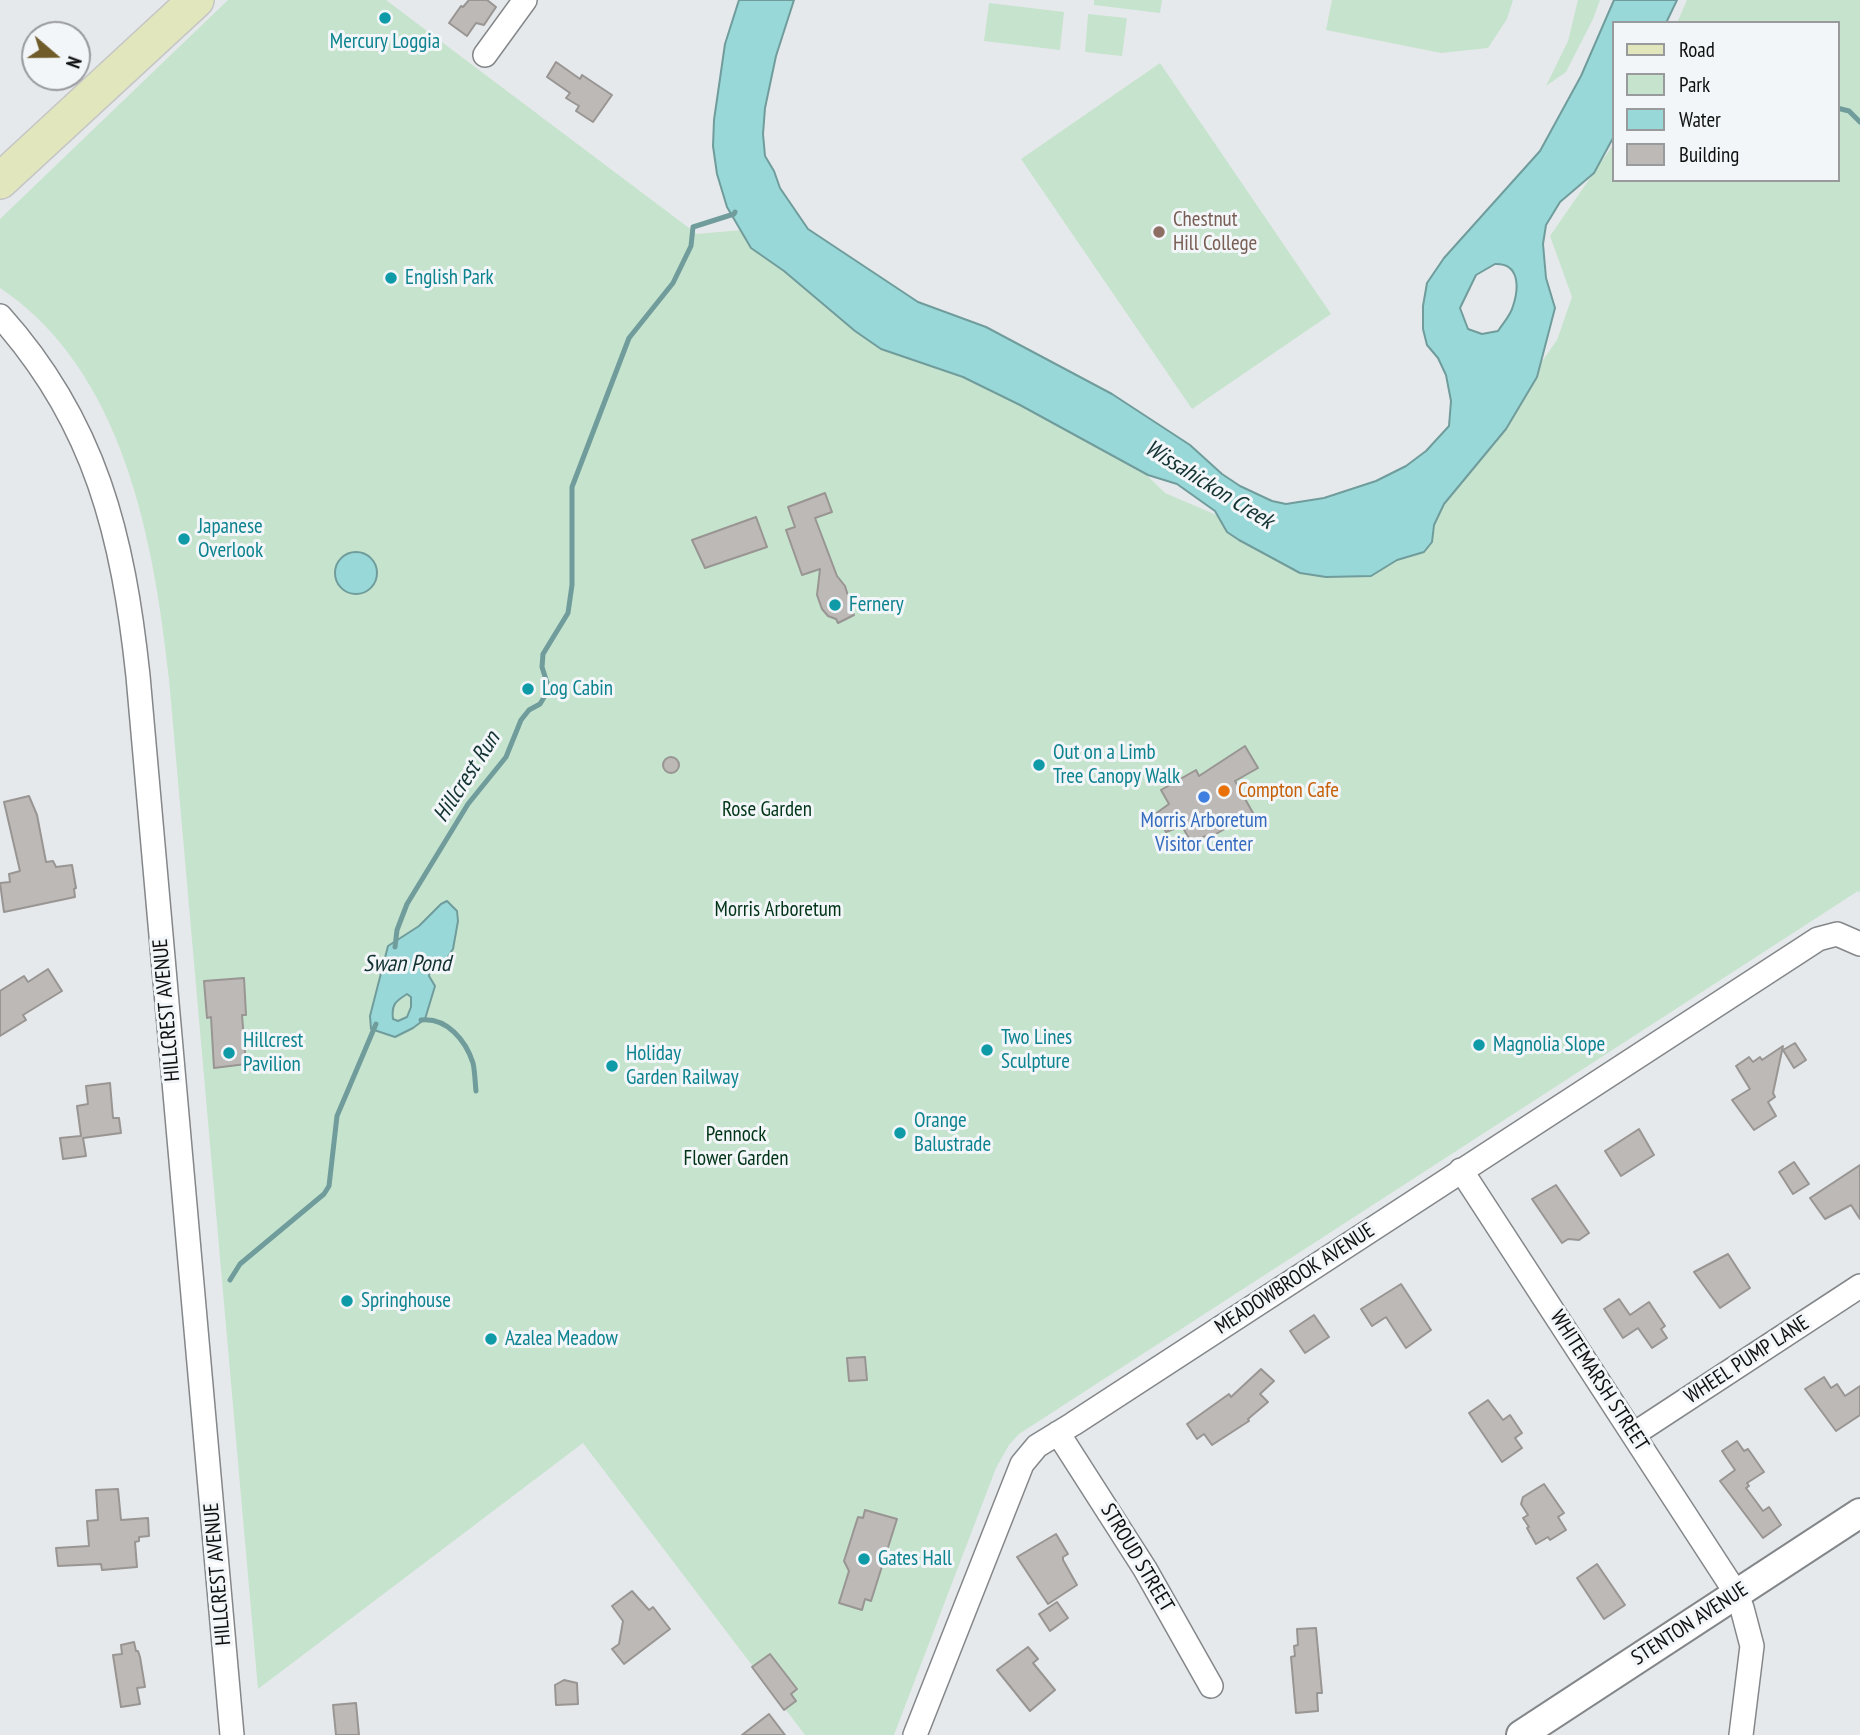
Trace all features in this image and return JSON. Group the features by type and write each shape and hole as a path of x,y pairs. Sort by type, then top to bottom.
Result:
{"main road":[{"path":"0,181 196,0"}],"street":[{"path":"485,55 525,0"},
{"name":"HILLCREST AVENUE","path":"0,316 53,384 81,436 108,508 127,588 138,676 232,1735"},
{"name":"MEADOWBROOK AVENUE","path":"915,1735 1022,1464 1037,1446 1818,939 1837,934 1860,944"},
{"name":"WHITEMARSH STREET","path":"1461,1170 1736,1593 1752,1646 1741,1735"},
{"name":"WHEEL PUMP LANE","path":"1634,1434 1860,1286"},
{"name":"STROUD STREET","path":"1059,1433 1145,1569 1211,1686"},
{"name":"STENTON AVENUE","path":"1527,1733 1860,1513"}],"green space":[{"name":"Morris Arboretum","path":"228,0 386,0 697,234 741,230 1071,401 1165,493 1268,537 1501,420 1557,340 1572,297 1550,236 1612,146 1612,182 1839,182 1839,21 1678,21 1687,0 1860,0 1860,893 1858,891 1019,1434 1009,1445 996,1468 894,1735 805,1735 583,1443 258,1689 169,679 154,571 142,517 125,463 104,412 77,365 42,323 0,288 0,219"},
{"path":"1094,0 1162,0 1160,13 1094,5"},
{"path":"1332,0 1513,0 1507,19 1488,48 1441,53 1326,30"},
{"path":"1578,0 1600,0 1566,72 1546,86 1568,41"},
{"path":"989,3 1064,12 1060,50 984,41"},
{"path":"1088,14 1127,18 1122,56 1085,52"},
{"path":"1160,63 1331,314 1192,409 1021,159"}],"water":[{"name":"Wissahickon Creek","path":"739,0 794,0 776,56 765,108 763,134 765,156 780,188 808,229 918,302 986,327 1112,394 1190,445 1222,474 1240,486 1272,501 1286,504 1324,498 1376,481 1406,466 1426,451 1449,426 1451,401 1446,375 1438,358 1427,345 1423,329 1427,283 1444,258 1540,151 1581,76 1614,0 1677,0 1667,21 1612,21 1612,140 1594,173 1560,202 1546,225 1543,244 1546,278 1555,308 1537,377 1506,429 1444,504 1434,525 1432,542 1424,552 1397,560 1371,576 1326,577 1300,573 1227,532 1215,511 1177,484 1148,475 963,377 881,349 855,331 784,271 751,248 727,207 717,174 713,146 725,44","holes":["1495,264 1509,268 1517,285 1511,313 1498,331 1482,334 1468,329 1460,308 1476,275"]},
{"path":"356,552 371,558 377,573 371,588 356,594 341,588 335,573 341,558"},
{"name":"Swan Pond","path":"447,901 457,911 458,921 453,949 445,961 430,970 429,976 435,986 425,1019 395,1037 371,1029 370,1016 388,946 419,926","holes":["407,994 411,997 407,1017 398,1021 393,1019 395,1003"]}],"building":[{"path":"469,0 487,0 496,7 484,25 476,23 467,36 449,23"},
{"path":"556,62 580,79 582,75 612,95 593,122 576,111 579,106 566,98 570,93 547,77"},
{"path":"825,493 832,512 815,518 837,576 845,586 854,615 838,623 822,609 817,595 820,569 802,575 786,530 795,527 788,507"},
{"path":"756,517 767,547 705,568 692,540"},
{"name":"Morris Arboretum Visitor Center","path":"1245,746 1258,768 1235,781 1253,813 1207,839 1205,836 1192,844 1182,826 1166,832 1155,814 1169,804 1161,790 1196,770 1199,776"},
{"path":"671,757 679,765 671,773 663,765"},
{"path":"29,796 37,815 46,862 53,861 56,867 72,865 75,897 4,912 0,883 10,882 9,874 20,871 4,802"},
{"path":"48,969 62,991 23,1015 26,1020 0,1036 0,991 24,976 28,982"},
{"path":"244,978 246,1015 242,1015 246,1064 214,1068 211,1017 207,1018 204,981"},
{"path":"1795,1043 1806,1060 1794,1068 1783,1050"},
{"path":"1783,1046 1773,1093 1775,1097 1768,1102 1776,1116 1754,1130 1732,1100 1750,1089 1736,1066 1749,1057 1753,1062 1760,1057 1762,1060"},
{"path":"110,1083 113,1118 119,1118 121,1133 83,1138 86,1156 63,1159 60,1138 81,1136 77,1106 88,1104 86,1086"},
{"path":"1639,1129 1654,1155 1621,1176 1605,1151"},
{"path":"1794,1162 1809,1184 1793,1194 1779,1172"},
{"path":"1860,1165 1860,1219 1851,1205 1825,1219 1810,1198"},
{"path":"1556,1185 1589,1233 1579,1240 1568,1239 1562,1243 1532,1199"},
{"path":"1728,1254 1750,1288 1720,1308 1694,1272"},
{"path":"1401,1284 1431,1330 1406,1348 1386,1317 1372,1326 1361,1309"},
{"path":"1619,1299 1630,1315 1649,1302 1665,1326 1661,1329 1667,1338 1652,1348 1638,1328 1623,1338 1604,1309"},
{"path":"1314,1315 1329,1337 1305,1353 1290,1331"},
{"path":"865,1357 867,1380 849,1381 847,1358"},
{"path":"1261,1369 1274,1381 1260,1394 1268,1402 1248,1419 1249,1421 1212,1445 1204,1434 1197,1439 1187,1424 1229,1394 1231,1397"},
{"path":"1824,1377 1831,1388 1837,1384 1845,1396 1860,1386 1860,1415 1836,1431 1805,1389"},
{"path":"1488,1400 1503,1420 1510,1415 1522,1433 1515,1438 1522,1448 1502,1462 1469,1413"},
{"path":"1737,1441 1744,1451 1748,1449 1764,1472 1747,1483 1749,1486 1746,1488 1763,1511 1769,1507 1781,1525 1763,1538 1720,1481 1735,1470 1722,1451"},
{"path":"1544,1484 1564,1513 1558,1517 1566,1530 1550,1540 1548,1537 1536,1544 1523,1518 1528,1515 1521,1504 1523,1497"},
{"path":"118,1489 121,1520 148,1518 149,1536 139,1537 139,1541 135,1542 137,1567 102,1570 101,1564 58,1566 56,1548 89,1546 87,1521 98,1520 96,1490"},
{"name":"Gates Hall","path":"865,1510 897,1519 871,1601 865,1599 862,1610 839,1603 849,1571 844,1561 858,1517 863,1518"},
{"path":"1056,1534 1068,1554 1063,1560 1077,1585 1048,1604 1017,1557"},
{"path":"1597,1564 1625,1605 1604,1619 1577,1578"},
{"path":"632,1591 649,1610 653,1607 670,1629 624,1664 612,1649 619,1644 623,1621 612,1606"},
{"path":"1057,1602 1068,1618 1050,1631 1039,1614"},
{"path":"1316,1628 1322,1693 1317,1693 1318,1711 1296,1713 1291,1657 1295,1656 1294,1646 1298,1645 1297,1629"},
{"path":"134,1642 140,1657 145,1687 137,1688 140,1704 121,1707 113,1655 122,1654 121,1645"},
{"path":"1028,1647 1038,1659 1033,1663 1055,1690 1030,1711 997,1670"},
{"path":"770,1654 797,1689 791,1694 796,1701 784,1710 752,1667"},
{"path":"564,1680 577,1683 578,1704 556,1705 555,1685"},
{"path":"356,1703 359,1735 336,1735 333,1705"},
{"path":"769,1714 785,1735 742,1735"}],"waterway":[{"path":"1839,108 1849,111 1860,122"},
{"name":"Hillcrest Run","path":"395,947 397,930 407,904 468,804 506,757 521,720 529,710 540,704 549,689 542,667 543,654 568,613 572,585 572,487 629,338 673,283 691,246 693,227 735,212"},
{"path":"421,1020 439,1022 460,1039 473,1063 476,1091"},
{"name":"Hillcrest Run","path":"230,1280 240,1264 324,1194 329,1186 337,1116 376,1024"}],"place":[{"name":"Mercury Loggia","path":"385,18"},
{"name":"Chestnut Hill College","path":"1159,232"},
{"name":"English Park","path":"391,278"},
{"name":"Japanese Overlook","path":"184,539"},
{"name":"Fernery","path":"835,605"},
{"name":"Log Cabin","path":"528,689"},
{"name":"Out on a Limb Tree Canopy Walk","path":"1039,765"},
{"name":"Compton Cafe","path":"1224,791"},
{"name":"Morris Arboretum Visitor Center","path":"1204,797"},
{"name":"Magnolia Slope","path":"1479,1045"},
{"name":"Two Lines Sculpture","path":"987,1050"},
{"name":"Hillcrest Pavilion","path":"229,1053"},
{"name":"Holiday Garden Railway","path":"612,1066"},
{"name":"Orange Balustrade","path":"900,1133"},
{"name":"Springhouse","path":"347,1301"},
{"name":"Azalea Meadow","path":"491,1339"},
{"name":"Gates Hall","path":"864,1559"}],"park label":[{"name":"Rose Garden","path":"767,810"},
{"name":"Pennock Flower Garden","path":"736,1147"}]}
